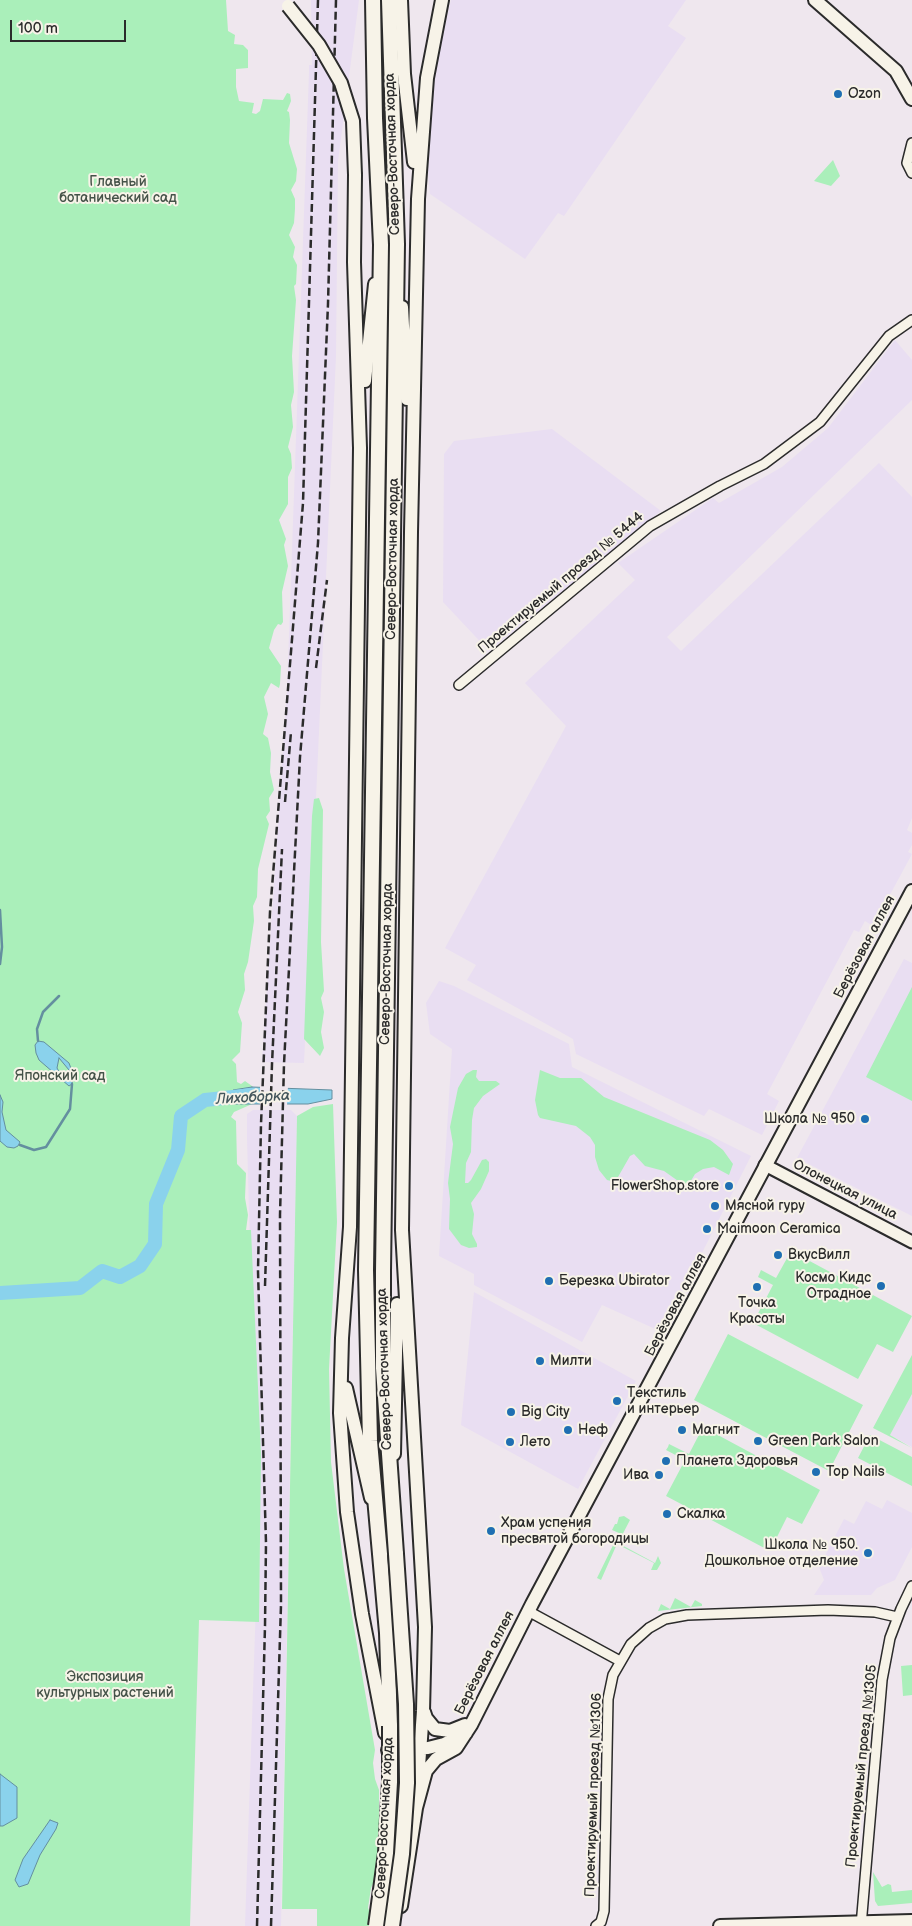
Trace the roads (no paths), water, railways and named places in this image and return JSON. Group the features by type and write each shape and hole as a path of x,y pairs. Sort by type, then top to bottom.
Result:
{"main road":[{"name":"Северо-Восточная хорда","path":"374,0 375,118 380,218 366,1270 367,1368 390,1688 390,1782 386,1853 376,1926"},
{"name":"Северо-Восточная хорда","path":"389,0 397,244 383,1368 406,1704 406,1783 402,1854 392,1926"},
{"path":"401,0 404,74 418,199"},
{"path":"392,1506 402,1230 412,471 418,199 427,78 442,0"},
{"path":"815,0 896,71 912,99"},
{"path":"286,3 319,45 341,82 353,121 355,175 354,262 360,448 350,1227 342,1338 341,1421 347,1512 361,1605 388,1755 391,1852 380,1926"},
{"path":"360,448 380,218"},
{"path":"397,244 412,471"},
{"name":"Берёзовая аллея","path":"398,1926 416,1808 426,1771 436,1760 456,1748 466,1733 528,1611 698,1296 765,1165 912,891"},
{"path":"402,1230 423,1574 424,1711 416,1808"},
{"path":"342,1338 347,1393 378,1527"},
{"path":"424,1711 430,1724 443,1731 460,1728 473,1720"},
{"name":"Берёзовая аллея","path":"420,1754 466,1733"},
{"name":"Берёзовая аллея","path":"388,1755 447,1753"},
{"path":"720,1926 861,1924 912,1921"}],"street":[{"path":"912,143 907,162 912,173"},
{"name":"Проектируемый проезд № 5444","path":"460,685 650,526 720,486 764,464 820,422 890,336 912,320"},
{"name":"Олонецкая улица","path":"765,1165 912,1242"},
{"name":"Проектируемый проезд №1305","path":"861,1924 882,1680 897,1617 912,1586"},
{"name":"Проектируемый проезд №1306","path":"596,1926 601,1922 604,1911 608,1699 613,1675 631,1644 649,1628 665,1619 687,1615 828,1610 875,1612 897,1617"},
{"path":"528,1611 620,1661"}],"water":[{"path":"38,1041 44,1042 69,1063 73,1074 72,1084 69,1086 39,1060 35,1045","holes":["59,1058 69,1070 69,1080 61,1075 57,1068"]},
{"path":"252,1087 332,1090 332,1099 308,1104 234,1104 233,1090"},
{"path":"0,1095 3,1102 2,1112 6,1130 20,1142 14,1148 7,1147 0,1141"},
{"path":"0,1774 17,1787 17,1818 3,1826 0,1826"},
{"path":"50,1820 58,1823 56,1829 40,1855 28,1884 19,1887 15,1880 23,1859"}],"waterway":[{"path":"0,910 2,947 0,964"},
{"path":"38,1041 37,1029 43,1012 59,996"},
{"path":"20,1145 34,1150 46,1147 70,1109 72,1084"},
{"name":"Лихоборка","path":"0,1293 80,1288 102,1271 120,1277 140,1266 155,1244 156,1204 178,1150 181,1116 205,1100 252,1095"}],"railway":[{"path":"257,1926 266,1543 258,1271 261,1124 270,912 303,503 318,0"},
{"path":"271,1926 281,1605 280,1215 284,1064 300,757 318,543 328,304 336,0"},
{"path":"316,668 327,580"},
{"path":"285,802 291,732"},
{"path":"265,1286 272,1064 282,849"}],"place":[{"name":"Ozon","path":"838,94"},
{"name":"Школа № 950","path":"865,1119"},
{"name":"FlowerShop.store","path":"729,1186"},
{"name":"Мясной гуру","path":"715,1206"},
{"name":"Maimoon Ceramica","path":"707,1229"},
{"name":"ВкусВилл","path":"778,1255"},
{"name":"Березка Ubirator","path":"549,1281"},
{"name":"Космо Кидс Отрадное","path":"881,1286"},
{"name":"Точка Красоты","path":"757,1287"},
{"name":"Милти","path":"540,1361"},
{"name":"Текстиль и интерьер","path":"617,1401"},
{"name":"Big City","path":"511,1412"},
{"name":"Неф","path":"568,1430"},
{"name":"Магнит","path":"682,1430"},
{"name":"Green Park Salon","path":"758,1441"},
{"name":"Лето","path":"510,1442"},
{"name":"Планета Здоровья","path":"666,1461"},
{"name":"Top Nails","path":"816,1472"},
{"name":"Ива","path":"659,1475"},
{"name":"Скалка","path":"667,1514"},
{"name":"Храм успения пресвятой богородицы","path":"491,1531"},
{"name":"Школа № 950. Дошкольное отделение","path":"868,1553"}],"park label":[{"name":"Главный ботанический сад","path":"118,190"},
{"name":"Японский сад","path":"60,1076"},
{"name":"Экспозиция культурных растений","path":"105,1685"}]}
